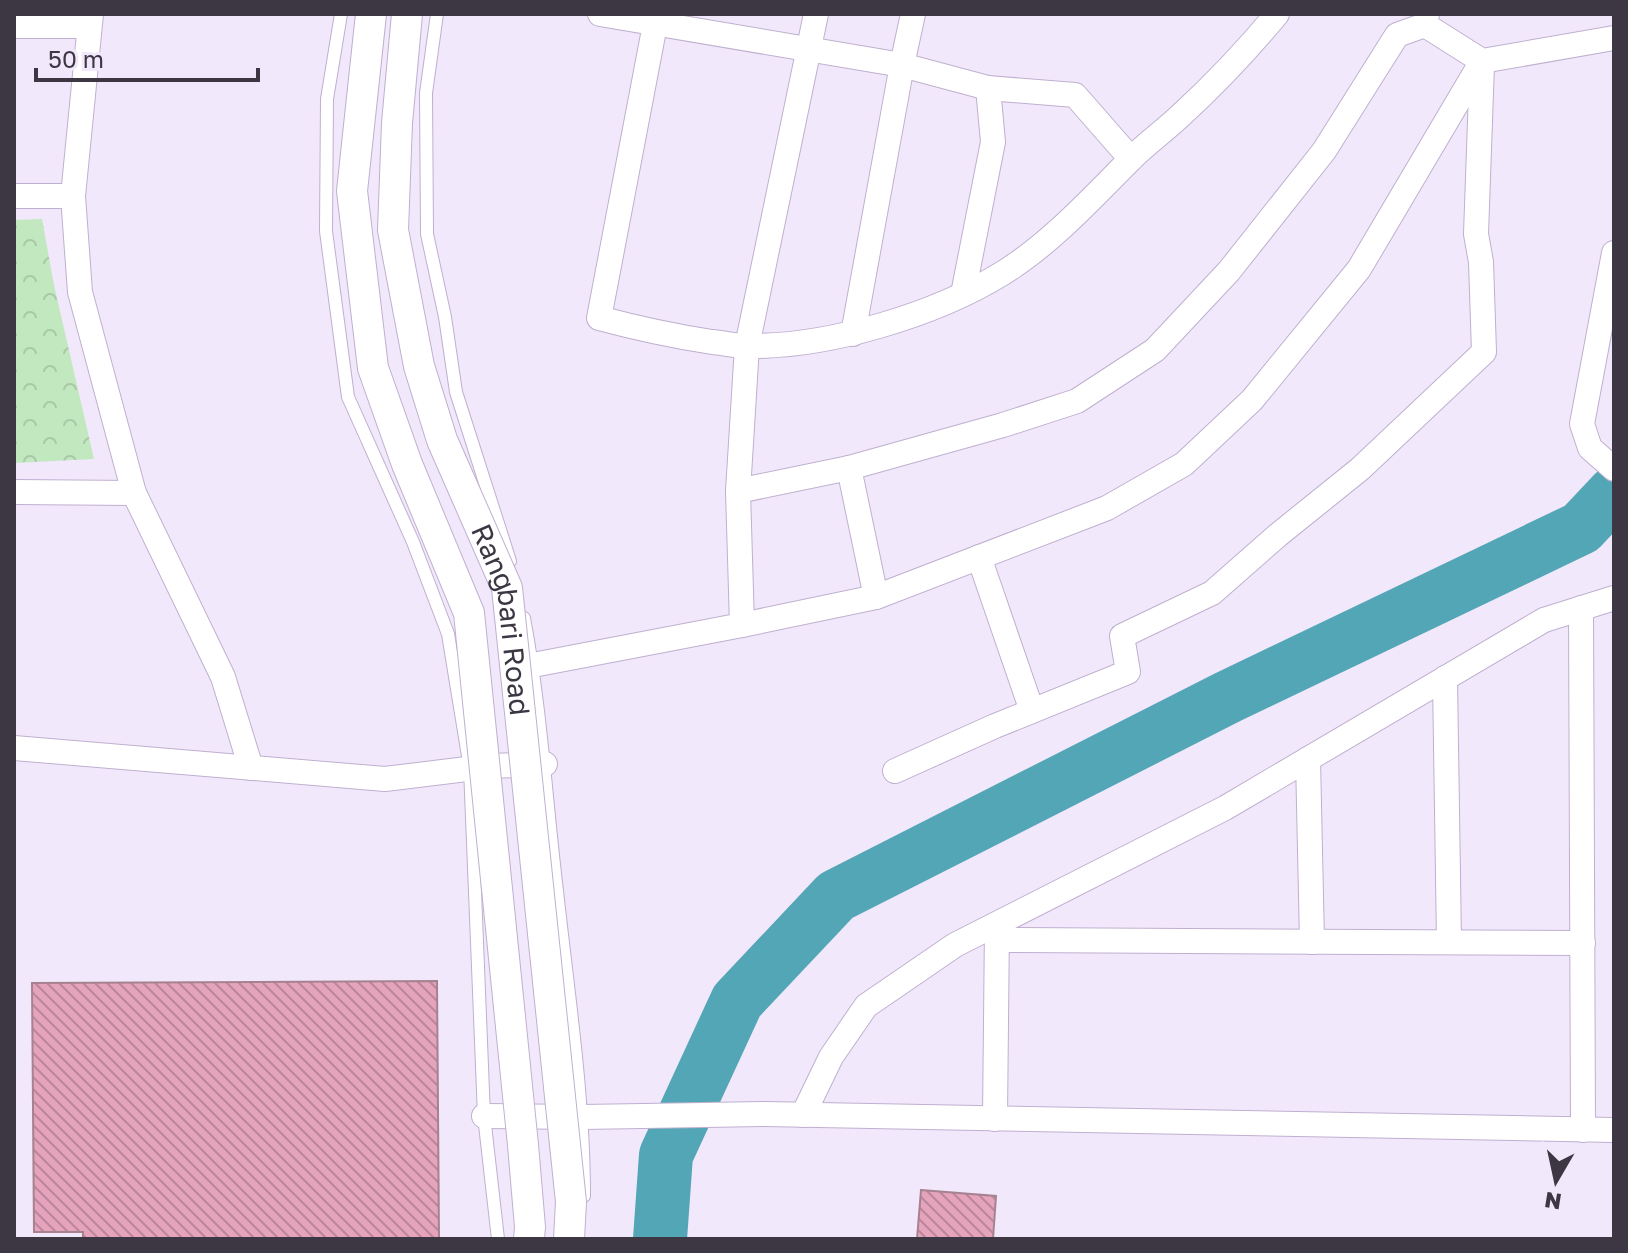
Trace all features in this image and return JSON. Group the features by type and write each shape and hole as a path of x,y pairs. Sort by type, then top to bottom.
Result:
{"street":[{"name":"Rangbari Road","path":"371,14 352,191 373,368 407,464 469,613 522,1129 529,1239"},
{"name":"Rangbari Road","path":"407,14 397,123 393,230 419,366 442,440 507,588 571,1202 569,1239"},
{"path":"600,14 656,19 807,50 902,65 988,88 1075,95 1131,159"},
{"path":"742,625 738,491 747,346 816,14"},
{"path":"853,334 913,14"},
{"path":"656,19 599,318 664,335 747,346 853,334 929,309 1003,273 1045,242 1105,187 1245,52 1277,14"},
{"path":"738,491 849,468 1077,401 1155,350 1229,271 1324,151 1397,35 1426,19 1482,61 1614,38"},
{"path":"14,26 90,20 73,196 80,292 134,493 223,677 251,768"},
{"path":"533,665 876,597 1107,508 1184,464 1252,400 1359,269 1482,61"},
{"path":"895,771 1128,672 1122,636 1212,593 1360,469 1484,352 1481,262 1476,234 1482,61"},
{"path":"963,294 993,142 988,88"},
{"path":"14,196 73,196"},
{"path":"1614,253 1582,424 1590,448 1614,469"},
{"path":"849,468 876,597"},
{"path":"14,492 134,493"},
{"path":"979,557 1032,711"},
{"path":"803,1115 831,1057 866,1006 955,945 997,932 1225,808 1544,620 1614,598"},
{"path":"1581,608 1583,1130"},
{"path":"1445,678 1449,942"},
{"path":"14,748 385,779 470,768 545,764"},
{"path":"1308,759 1312,942"},
{"path":"997,932 1312,942 1583,943"},
{"path":"995,1119 997,932"},
{"path":"484,1116 764,1114 1614,1130"}],"lane":[{"path":"341,14 327,99 326,231 348,397 413,542 448,634 470,768 484,1116 498,1239"},
{"path":"437,14 426,93 427,234 445,317 456,392 517,582 533,665 558,901 587,1117 584,1209"}],"green space":[{"path":"42,219 94,459 14,463 14,220"}],"building":[{"path":"437,981 439,1239 83,1239 83,1232 34,1232 32,983"},
{"path":"921,1190 996,1196 993,1239 917,1239"}],"waterway":[{"path":"660,1239 666,1155 737,1001 836,896 1228,697 1581,528 1614,493"}]}
